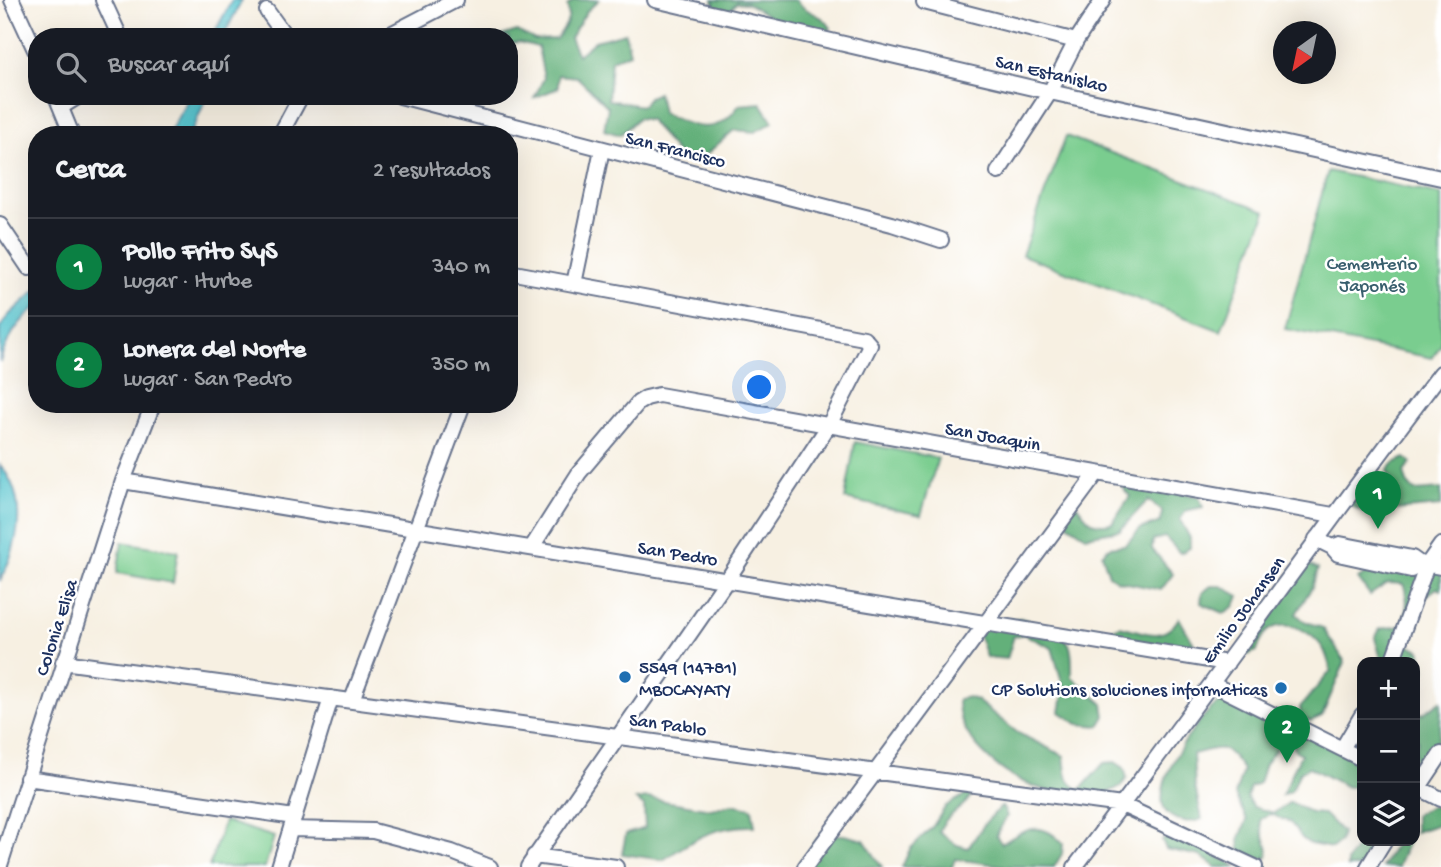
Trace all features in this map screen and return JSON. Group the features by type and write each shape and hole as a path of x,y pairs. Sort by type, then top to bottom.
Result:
{"street":[{"path":"12,0 28,35"},
{"path":"103,0 116,28"},
{"path":"402,28 456,0"},
{"name":"San Estanislao","path":"655,0 1050,92 1441,178"},
{"path":"998,172 1050,92 1076,41 1102,0"},
{"path":"924,2 1076,41"},
{"path":"267,12 279,28"},
{"path":"59,105 68,126"},
{"path":"285,126 297,105"},
{"name":"San Francisco","path":"434,105 515,126"},
{"name":"San Francisco","path":"518,127 892,224 941,240"},
{"path":"574,284 603,149"},
{"path":"0,225 28,267"},
{"path":"518,274 866,340 870,345 829,425 727,580 531,861"},
{"name":"Emilio Johansen","path":"1075,867 1212,684 1333,515 1441,373"},
{"name":"San Joaquin","path":"532,547 579,473 638,403 646,398 659,396 1333,515"},
{"name":"Colonia Elisa","path":"0,865 4,838 27,778 123,481 149,413"},
{"path":"352,701 460,413"},
{"path":"805,867 1097,473"},
{"name":"San Pedro","path":"123,481 1227,663"},
{"path":"1316,539 1332,547 1338,554 1411,570 1429,565"},
{"path":"1394,657 1429,565 1441,545"},
{"name":"San Pablo","path":"63,662 1122,805 1255,867"},
{"path":"1212,684 1357,756"},
{"path":"279,867 331,698"},
{"path":"1342,748 1359,720"},
{"path":"1420,783 1441,754"},
{"path":"27,778 292,823 373,831 452,852 490,867"},
{"path":"1420,791 1441,799"},
{"path":"1368,867 1381,846"},
{"path":"531,861 616,867"}],"green space":[{"path":"574,0 599,0 587,11 570,38 578,55 595,41 625,33 630,53 611,60 608,100 642,106 649,97 658,93 662,113 703,127 722,122 731,116 739,105 761,103 773,122 755,132 734,130 701,159 679,156 650,120 638,118 620,135 604,130 608,107 577,77 558,75 558,88 534,98 544,78 538,47 518,42 518,32 535,40 556,39 568,20 567,6"},
{"path":"713,0 796,0 831,28 826,33 795,32 747,3 736,3 729,11 716,12"},
{"path":"1066,136 1266,211 1221,331 1022,255"},
{"name":"Cementerio Japonés","path":"1328,171 1441,195 1441,345 1432,358 1285,329"},
{"path":"855,442 938,458 921,515 845,499"},
{"path":"1405,458 1411,463 1404,472 1407,483 1414,491 1441,489 1441,506 1370,512 1359,510 1346,502 1362,489 1375,487 1396,491 1387,471 1394,463"},
{"path":"1125,478 1199,497 1203,507 1185,511 1180,520 1190,538 1190,548 1180,553 1165,537 1153,540 1152,549 1173,574 1161,590 1118,581 1109,575 1102,554 1109,547 1125,545 1140,529 1161,522 1162,511 1148,500 1120,530 1086,536 1069,525 1063,514 1077,505 1091,522 1112,523 1130,496 1123,488"},
{"path":"122,542 178,551 173,583 117,573"},
{"path":"1308,565 1318,569 1312,587 1296,614 1304,621 1323,628 1345,662 1322,716 1311,721 1301,719 1300,707 1331,671 1319,643 1305,631 1279,626 1263,637 1257,651 1247,655 1243,644 1291,579"},
{"path":"1375,568 1441,569 1441,590 1437,588 1418,602 1402,642 1420,650 1425,670 1420,674 1420,657 1381,657 1375,638 1380,629 1401,626 1407,600 1403,584 1388,583 1370,595 1358,579"},
{"path":"1211,586 1221,586 1239,596 1235,606 1224,613 1201,603 1202,593"},
{"path":"1020,618 1047,627 1060,634 1069,644 1072,677 1103,704 1105,716 1099,726 1078,724 1060,712 1064,689 1052,648 1024,634 1014,636 1007,659 986,657 979,636 983,624"},
{"path":"1179,618 1194,644 1179,650 1126,643 1111,630 1120,626 1160,634 1173,626"},
{"path":"968,697 976,700 1018,733 1064,756 1069,780 1080,790 1104,763 1115,762 1124,768 1127,778 1121,786 1092,801 1047,791 1020,780 994,763 972,740 959,713 958,699"},
{"path":"1233,700 1287,723 1287,734 1265,764 1259,783 1250,787 1247,798 1253,807 1274,813 1290,802 1311,813 1324,814 1342,832 1340,842 1332,848 1310,844 1290,822 1270,814 1261,819 1268,857 1256,860 1243,854 1239,840 1247,820 1235,795 1243,770 1232,755 1222,749 1193,754 1195,786 1202,819 1183,821 1165,811 1162,797 1165,781 1182,746 1213,707"},
{"path":"1441,701 1437,744 1430,763 1420,774 1420,713"},
{"path":"1295,731 1335,740 1357,767 1357,787 1347,787 1309,767 1300,772 1291,791 1282,795 1301,754 1295,750 1292,741"},
{"path":"974,790 966,802 946,820 939,832 957,845 968,848 986,822 1002,806 1007,816 996,836 1002,844 1033,829 1048,832 1063,844 1062,854 1054,867 1005,866 955,859 952,867 902,867 910,849 933,826 946,806"},
{"path":"647,798 711,809 732,804 752,808 755,826 741,826 706,834 663,860 622,854 626,834 645,828 644,806 636,800"},
{"path":"1441,806 1439,824 1420,830 1420,812 1429,807"},
{"path":"224,821 274,837 265,867 209,867"},
{"path":"823,834 864,840 882,867 809,867 813,845"},
{"path":"1172,834 1237,867 1216,867 1200,856 1166,849 1162,840"},
{"path":"1357,846 1372,846 1362,867 1347,867 1347,861"},
{"path":"1394,846 1406,846 1398,867 1382,867"}],"water":[{"path":"232,0 242,0 228,28 217,28"},
{"path":"185,105 204,105 194,126 173,126"},
{"path":"28,297 28,314 14,331 0,362 0,328 8,316"},
{"path":"0,465 15,492 18,522 12,552 0,581"}],"place":[{"name":"Pollo Frito SyS","path":"1378,529"},
{"name":"5549 (14781) MBOCAYATY","path":"625,677"},
{"name":"CP Solutions soluciones informaticas","path":"1281,688"},
{"name":"Lonera del Norte","path":"1287,763"}]}
